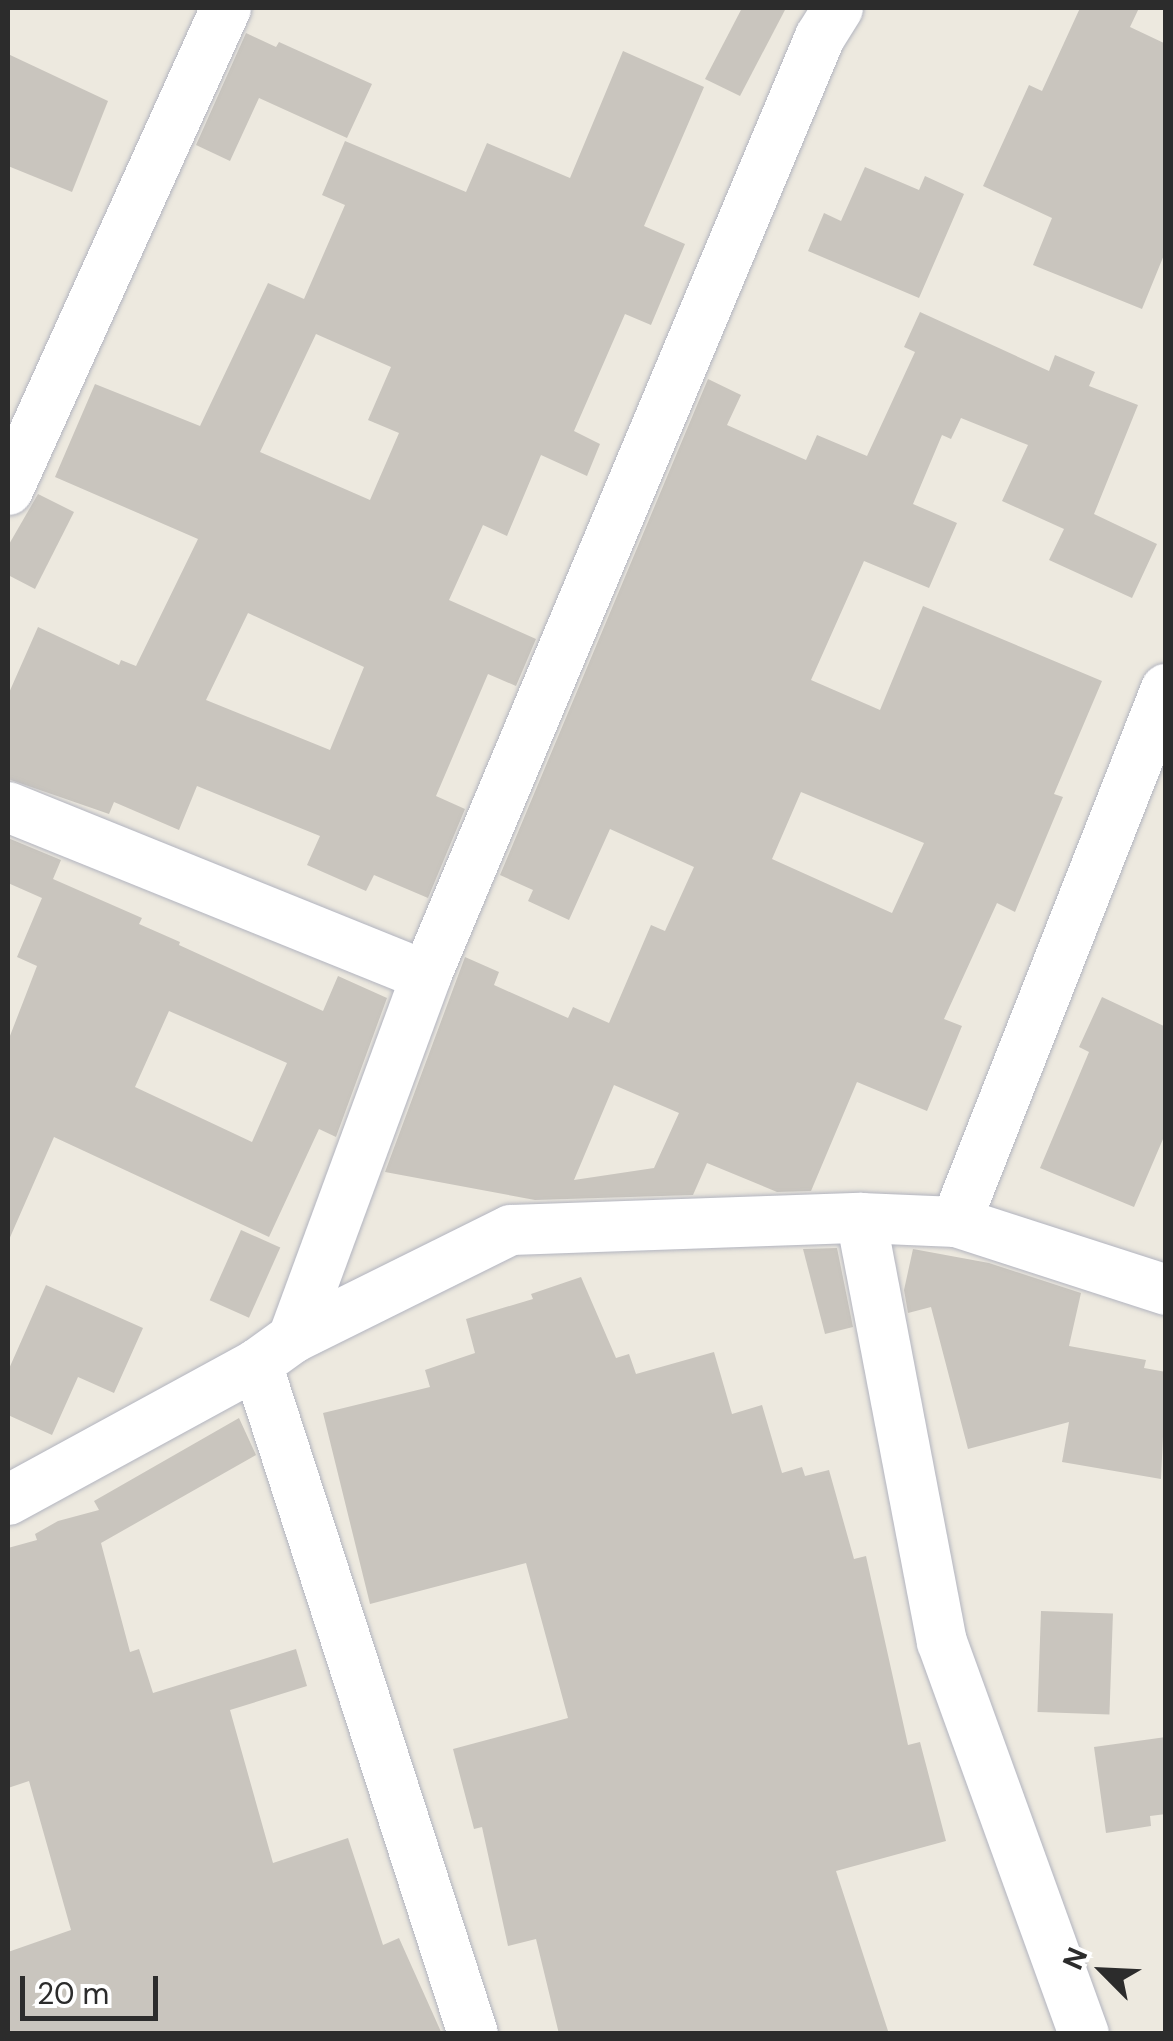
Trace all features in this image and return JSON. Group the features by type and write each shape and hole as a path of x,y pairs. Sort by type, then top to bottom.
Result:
{"street":[{"path":"8,490 226,8"},
{"path":"473,2034 275,1351 426,976 820,37 838,8"},
{"path":"956,1222 1166,689"},
{"path":"8,806 426,976"},
{"path":"861,1218 942,1642 1084,2034"},
{"path":"8,1500 275,1351 511,1230 861,1218 956,1222 1166,1290"}],"building":[{"path":"742,8 786,8 740,96 705,79"},
{"path":"1080,8 1139,8 1130,27 1166,44 1166,250 1142,309 1033,265 1052,218 983,186 1029,85 1042,91"},
{"path":"246,33 276,47 279,42 372,84 347,138 259,98 230,161 196,145"},
{"path":"623,51 704,87 644,226 685,244 651,325 625,314 574,431 600,444 587,476 541,455 507,536 483,525 449,600 536,639 516,686 488,674 436,796 465,809 428,898 374,875 366,891 307,865 320,836 197,786 179,830 114,802 109,814 8,779 8,695 38,627 119,665 121,660 136,666 198,539 55,477 95,384 200,426 268,283 304,299 345,205 322,195 345,141 466,192 487,143 570,178","holes":["316,334 391,367 368,420 399,433 370,500 260,452","248,613 364,667 330,750 206,700"]},
{"path":"8,54 108,101 72,192 8,166"},
{"path":"865,167 919,190 925,176 964,194 919,298 808,251 824,213 841,221"},
{"path":"920,312 1049,371 1055,355 1095,372 1089,386 1138,405 1094,514 1157,544 1132,598 1049,560 1064,529 1002,501 1028,445 961,418 951,439 942,435 913,504 957,523 929,588 864,561 811,680 880,710 923,606 1102,681 1054,794 1063,797 1015,912 997,903 944,1019 962,1026 927,1111 857,1082 811,1191 777,1192 707,1163 693,1195 535,1200 385,1172 465,957 499,972 494,985 568,1018 573,1007 609,1023 651,925 665,931 694,867 610,829 569,920 528,901 533,890 500,875 708,379 741,395 727,425 806,460 817,435 867,456 915,352 904,347","holes":["801,792 924,843 892,913 772,859","614,1085 679,1113 654,1168 574,1180"]},
{"path":"38,494 74,512 35,589 8,575 8,546"},
{"path":"8,838 61,860 53,879 142,918 139,924 180,942 179,945 323,1011 338,976 387,998 336,1137 319,1129 269,1237 54,1137 8,1242 8,1041 37,966 17,957 42,898 8,883","holes":["169,1011 287,1063 252,1142 135,1087"]},
{"path":"1102,997 1166,1027 1166,1132 1134,1207 1040,1168 1089,1052 1079,1047"},
{"path":"241,1230 280,1247 249,1318 210,1300"},
{"path":"837,1248 853,1327 825,1334 803,1249"},
{"path":"913,1249 989,1263 1081,1293 1069,1346 1146,1360 1144,1368 1166,1372 1161,1479 1062,1462 1069,1422 968,1449 931,1307 908,1313 904,1290"},
{"path":"581,1277 616,1358 629,1354 636,1374 714,1352 732,1414 762,1405 782,1473 802,1467 805,1476 829,1470 854,1559 866,1556 908,1745 920,1742 946,1841 836,1871 889,2034 559,2034 536,1939 508,1946 482,1827 474,1829 453,1749 568,1718 526,1563 370,1604 323,1413 430,1387 425,1370 475,1353 466,1319 533,1299 531,1294"},
{"path":"46,1285 143,1328 114,1393 78,1377 52,1435 8,1415 8,1371"},
{"path":"239,1418 256,1455 101,1543 130,1652 139,1649 153,1693 296,1649 307,1686 230,1710 273,1863 348,1838 383,1945 399,1938 442,2034 8,2034 8,1952 71,1930 29,1781 8,1788 8,1548 37,1540 35,1534 58,1521 99,1510 94,1501"},
{"path":"1041,1611 1113,1614 1109,1714 1037,1712"},
{"path":"1166,1737 1166,1814 1150,1816 1151,1826 1106,1833 1094,1747"}]}
